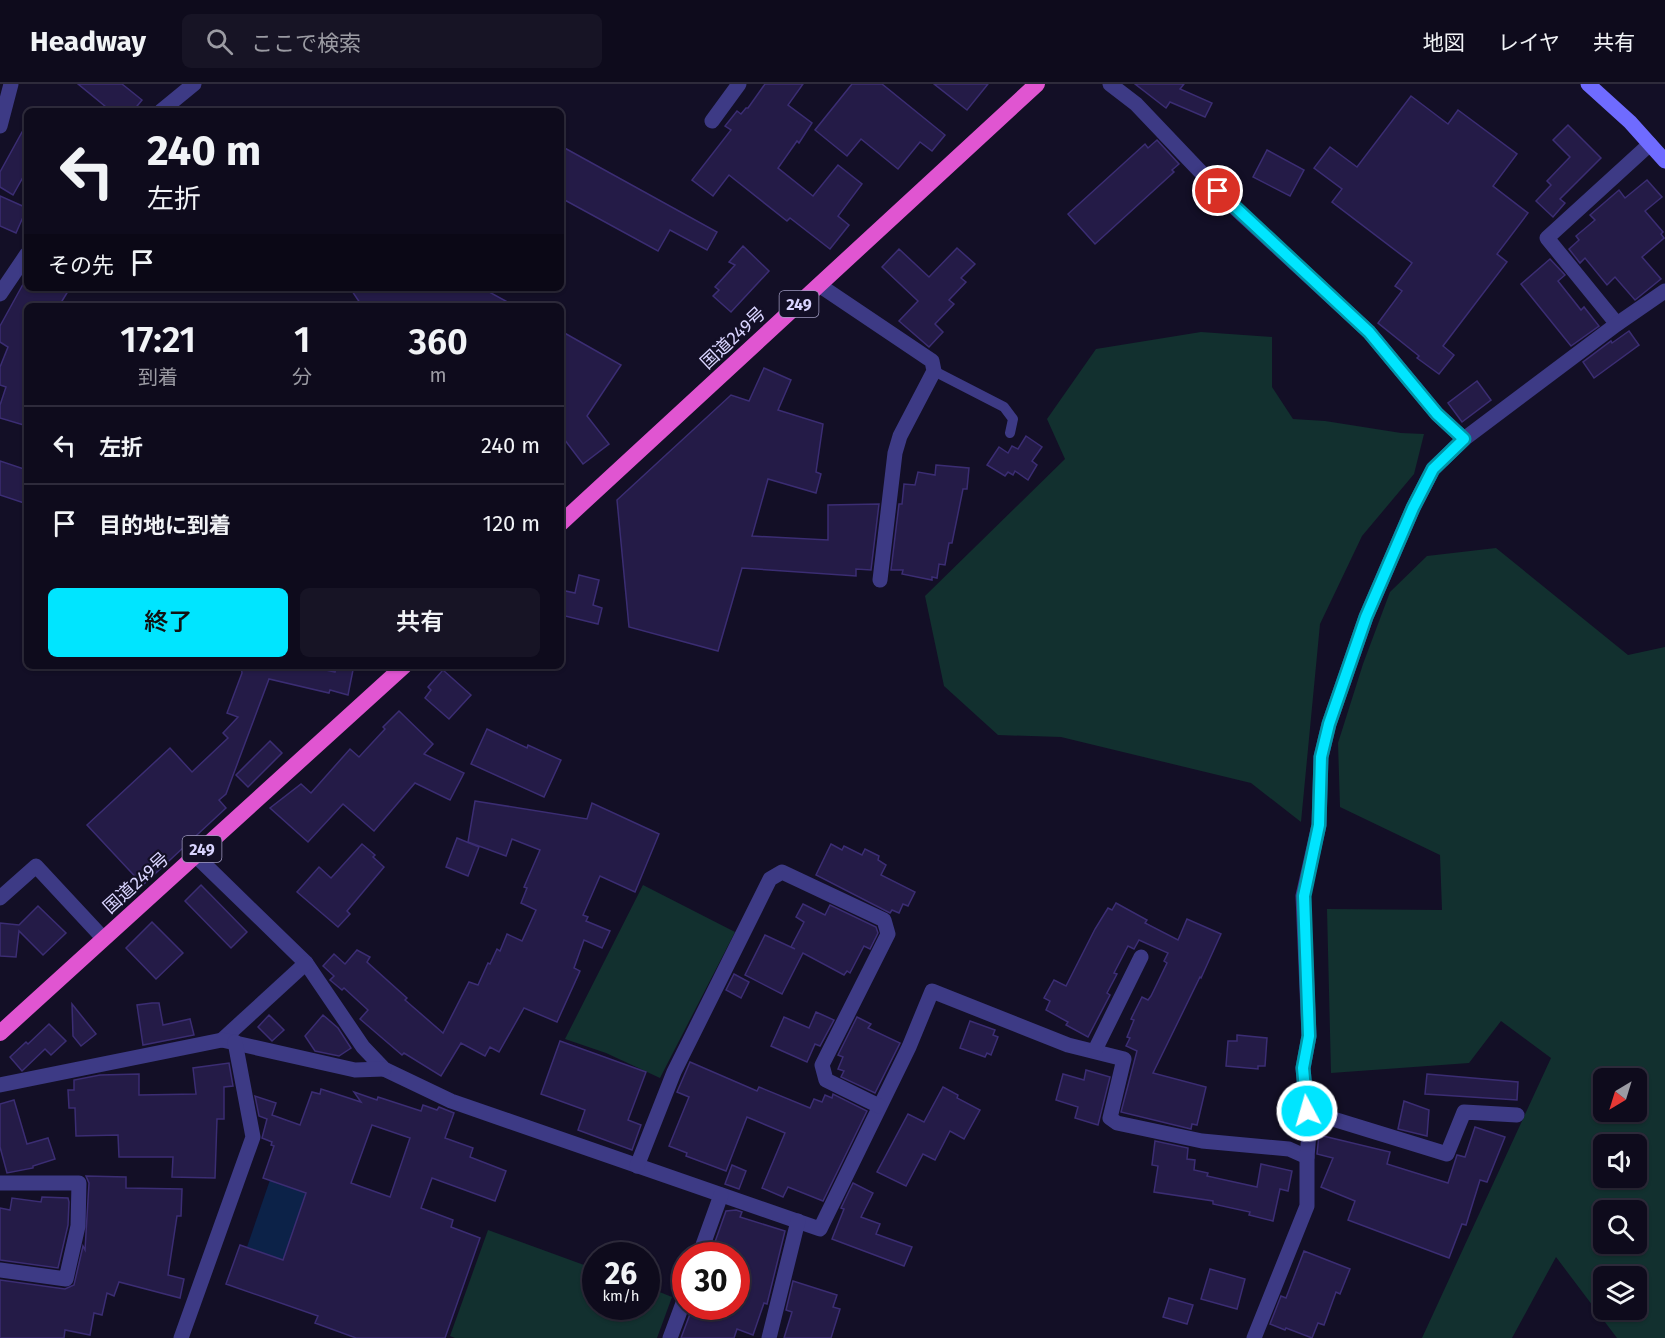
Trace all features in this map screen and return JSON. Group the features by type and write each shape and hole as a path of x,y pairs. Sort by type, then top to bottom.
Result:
{"highway":[{"name":"国道249号","path":"564,520 1037,84"},
{"name":"国道249号","path":"0,1033 401,669"}],"main road":[{"path":"1588,84 1630,122 1665,161"}],"street":[{"path":"0,126 11,84"},
{"path":"166,108 194,84"},
{"path":"712,121 739,84"},
{"path":"1110,84 1136,104 1235,208 1369,332 1437,414 1464,439"},
{"path":"1617,324 1547,238 1650,144"},
{"path":"0,294 24,259"},
{"path":"819,285 932,361 934,371 900,436 895,453 880,580"},
{"path":"1254,1338 1307,1206 1309,1133 1303,1068 1309,1036 1304,896 1319,825 1321,757 1329,724 1366,617 1413,508 1433,469 1464,439 1617,324 1665,291"},
{"path":"195,855 306,963 363,1047 384,1069 451,1101 820,1229 909,1047 932,991 1068,1045 1124,1059 1110,1118 1117,1123 1202,1141 1289,1149 1307,1157"},
{"path":"0,898 36,866 103,938"},
{"path":"637,1166 674,1071 770,879 782,872 884,920 888,934 822,1065 826,1080 879,1106"},
{"path":"1095,1050 1141,957"},
{"path":"229,1041 306,963"},
{"path":"181,1338 253,1137 229,1041"},
{"path":"0,1085 229,1041 355,1070 384,1069"},
{"path":"1307,1111 1447,1154 1464,1112 1517,1115"},
{"path":"0,1183 79,1183 78,1226 66,1279 0,1270"},
{"path":"704,1242 721,1195"},
{"path":"769,1338 798,1221"},
{"path":"670,1338 677,1320"}],"lane":[{"path":"934,371 1004,407 1013,419 1010,433"}],"green space":[{"path":"1201,332 1272,337 1272,387 1293,419 1424,434 1414,474 1362,536 1320,624 1301,822 1251,783 1061,737 998,735 944,686 925,596 1065,459 1047,419 1096,349"},
{"path":"1496,548 1628,655 1665,647 1665,1338 1617,1338 1603,1320 1647,1320 1647,1266 1593,1266 1593,1306 1556,1257 1512,1338 1422,1338 1551,1058 1501,1021 1469,1063 1331,1073 1327,909 1442,910 1440,855 1340,807 1338,743 1363,664 1390,592 1427,556"},
{"path":"643,885 735,932 660,1078 606,1053 565,1039"},
{"path":"488,1230 582,1264 582,1320 660,1320 660,1292 672,1297 657,1338 455,1338 450,1336"}],"water":[{"path":"270,1180 306,1193 283,1260 247,1247"}],"building":[{"path":"78,84 122,84 142,100 135,108 107,108"},
{"path":"765,84 803,84 788,105 812,123 778,168 813,196 838,165 862,184 838,216 849,225 830,249 790,218 787,221 729,175 713,196 692,180 731,130 725,126 737,111 741,114 748,108"},
{"path":"852,84 882,84 945,135 932,151 920,142 898,169 861,139 847,156 815,130"},
{"path":"934,84 988,84 967,110"},
{"path":"1135,84 1184,84 1180,89 1212,103 1205,117 1170,102 1166,108"},
{"path":"1411,96 1448,124 1458,110 1517,154 1493,186 1528,213 1497,254 1507,262 1443,346 1454,355 1439,374 1417,358 1419,356 1378,323 1402,291 1395,286 1412,263 1332,202 1342,189 1314,168 1330,147 1357,167"},
{"path":"1568,125 1601,158 1560,199 1565,203 1553,217 1536,201 1551,185 1547,181 1570,157 1553,140"},
{"path":"24,128 24,175 13,195 0,187 0,172"},
{"path":"1157,140 1179,164 1172,170 1174,172 1095,244 1068,214 1145,144 1148,148"},
{"path":"564,148 717,232 707,250 670,230 658,251 564,200"},
{"path":"1267,150 1304,170 1290,196 1253,177"},
{"path":"1647,180 1662,197 1645,211 1663,232 1661,234 1664,238 1642,257 1661,279 1635,300 1615,277 1607,285 1585,258 1580,263 1569,249 1579,240 1576,236 1595,220 1590,215 1619,190 1625,198"},
{"path":"0,196 24,207 24,215 16,233 0,226"},
{"path":"743,246 769,271 731,312 713,296 719,290 715,287 735,265 729,262"},
{"path":"957,248 975,264 961,278 966,282 949,300 954,304 935,324 943,332 929,347 899,321 918,301 882,267 899,249 929,277"},
{"path":"1550,259 1565,275 1558,281 1581,310 1584,307 1599,326 1571,346 1521,284"},
{"path":"24,282 24,291 68,291 61,303 24,303 24,425 0,418 0,405 6,387 0,385 0,367 8,347 0,342 0,326"},
{"path":"352,291 488,291 510,303 360,303"},
{"path":"1629,331 1639,345 1594,378 1583,362"},
{"path":"564,333 621,365 587,416 609,444 583,464 564,439"},
{"path":"764,368 791,380 778,410 823,424 816,472 821,474 816,493 768,479 752,536 828,540 828,505 879,504 871,570 856,569 856,576 742,568 718,651 629,627 617,500 731,395 749,401"},
{"path":"1477,381 1491,400 1462,422 1448,403"},
{"path":"1026,436 1042,447 1032,461 1037,465 1028,480 1015,471 1013,475 1008,472 1005,476 987,465 999,447 1008,453 1012,446 1018,449"},
{"path":"0,461 24,469 24,503 0,495"},
{"path":"936,465 969,468 967,489 963,489 945,565 939,564 937,578 932,577 932,580 902,574 903,570 891,570 899,504 902,504 904,484 915,485 918,472 935,475"},
{"path":"579,575 599,580 593,605 602,608 598,624 564,616 564,591 575,593"},
{"path":"241,669 322,669 335,672 336,669 353,670 348,695 330,690 329,693 269,679 226,794 219,800 226,808 143,885 87,825 170,748 192,772 228,738 223,733 238,717 227,713"},
{"path":"443,670 471,695 449,719 425,698 431,690 428,687"},
{"path":"399,711 433,744 424,754 464,773 450,800 415,783 374,831 343,804 308,842 270,808 301,784 311,793 350,749 359,757"},
{"path":"487,729 527,748 528,745 561,760 544,797 471,764"},
{"path":"270,741 282,753 248,787 236,775"},
{"path":"475,801 587,819 592,803 659,834 635,892 600,876 583,915 588,917 586,921 610,931 602,948 584,940 574,968 580,971 557,1022 524,1008 499,1052 490,1047 485,1056 461,1043 441,1076 404,1053 402,1055 360,1019 368,1010 344,988 342,990 330,980 334,976 323,966 334,954 345,964 357,950 370,957 367,962 407,998 405,1000 443,1033 469,982 478,985 497,949 500,951 507,934 522,941 536,910 521,903 527,888 524,887 540,850 512,839 506,856 468,842"},
{"path":"457,838 479,847 468,876 446,867"},
{"path":"362,844 384,867 347,911 350,914 338,927 297,892 319,867 331,878"},
{"path":"831,844 842,850 844,846 862,855 865,849 879,856 878,860 886,865 881,875 915,892 908,906 903,904 899,913 892,910 890,913 816,875"},
{"path":"201,885 247,932 231,948 185,901"},
{"path":"1116,903 1147,920 1145,923 1178,940 1187,919 1221,934 1153,1073 1206,1087 1197,1125 1192,1124 1191,1129 1121,1112 1137,1051 1126,1046 1134,1020 1131,1019 1142,997 1148,1000 1151,996 1167,963 1164,961 1168,953 1139,940 1134,949 1128,946 1114,973 1117,974 1107,993 1110,995 1088,1037 1066,1025 1068,1022 1046,1010 1050,1001 1044,998 1054,980 1066,986 1095,929 1108,908 1112,910"},
{"path":"803,904 825,915 830,905 876,927 878,933 870,949 864,946 850,973 847,971 844,975 803,953 782,994 745,975 765,935 795,949 791,947 804,922 796,917"},
{"path":"38,906 66,933 43,955 19,931 16,957 0,956 0,923 19,925"},
{"path":"152,922 183,953 156,979 126,948"},
{"path":"734,974 749,982 741,998 726,990"},
{"path":"159,1003 163,1025 190,1019 194,1035 143,1045 137,1005"},
{"path":"72,1004 96,1034 81,1046 73,1036"},
{"path":"816,1012 834,1020 820,1046 815,1044 807,1062 771,1046 784,1017 809,1028"},
{"path":"269,1015 284,1030 272,1041 258,1027"},
{"path":"323,1015 338,1028 351,1048 339,1056 315,1051 305,1036"},
{"path":"857,1017 871,1024 868,1028 900,1043 875,1093 841,1077 844,1071 838,1069 843,1057 838,1055"},
{"path":"970,1021 995,1030 993,1035 998,1037 991,1055 987,1053 985,1057 960,1048"},
{"path":"49,1024 66,1041 51,1055 45,1049 22,1071 10,1057"},
{"path":"1237,1035 1267,1038 1265,1066 1258,1066 1258,1069 1226,1066 1228,1041 1237,1041"},
{"path":"560,1041 646,1072 628,1120 641,1125 632,1150 578,1130 585,1110 541,1094"},
{"path":"690,1062 757,1091 759,1087 810,1108 814,1099 822,1102 825,1095 832,1098 833,1094 867,1111 823,1201 788,1187 783,1197 762,1188 785,1133 747,1117 726,1171 686,1156 687,1153 669,1146 689,1097 677,1092"},
{"path":"229,1063 233,1086 224,1087 224,1119 217,1119 215,1178 172,1177 173,1157 119,1157 118,1135 76,1136 75,1108 69,1108 68,1090 74,1090 74,1080 100,1075 139,1074 139,1095 196,1094 193,1068"},
{"path":"1086,1070 1110,1077 1098,1125 1075,1118 1078,1107 1056,1100 1063,1074 1084,1080"},
{"path":"1427,1074 1518,1082 1517,1100 1425,1094"},
{"path":"943,1087 958,1095 957,1098 980,1110 964,1139 950,1131 935,1160 923,1154 906,1186 877,1172 908,1114 924,1122"},
{"path":"321,1089 361,1102 354,1092 421,1111 423,1105 437,1110 439,1107 454,1113 445,1138 473,1148 470,1157 506,1171 495,1201 432,1178 421,1208 453,1220 451,1227 480,1238 445,1338 356,1338 315,1323 318,1316 226,1284 240,1245 283,1260 306,1193 263,1178 274,1146 271,1145 272,1142 262,1138 267,1119 259,1116 255,1096 276,1103 272,1115 300,1125 312,1092 320,1094","holes":["372,1125 410,1138 390,1197 351,1183"]},
{"path":"14,1100 27,1144 48,1138 55,1159 33,1166 33,1168 7,1173 0,1147 0,1104"},
{"path":"1404,1101 1429,1110 1427,1136 1398,1129"},
{"path":"1475,1127 1505,1137 1487,1182 1480,1180 1466,1225 1462,1224 1449,1258 1348,1220 1355,1201 1321,1187 1333,1158 1317,1154 1319,1135 1390,1152 1387,1164 1448,1183 1457,1155 1465,1157"},
{"path":"1155,1141 1188,1148 1187,1159 1195,1160 1194,1170 1208,1173 1207,1176 1257,1187 1261,1164 1292,1171 1288,1191 1280,1189 1273,1221 1249,1215 1250,1212 1213,1204 1213,1201 1154,1192 1158,1166 1152,1165"},
{"path":"732,1165 746,1171 739,1189 725,1184"},
{"path":"86,1176 126,1177 126,1188 182,1189 181,1216 177,1216 168,1275 184,1279 180,1298 119,1282 114,1296 107,1293 102,1315 94,1313 90,1335 65,1330 64,1338 0,1338 0,1280 65,1289 74,1285 83,1246 85,1250 89,1183"},
{"path":"853,1183 873,1193 861,1217 880,1224 876,1234 912,1247 904,1266 832,1239 844,1209 841,1208"},
{"path":"42,1197 68,1198 69,1202 68,1225 58,1268 0,1260 0,1208 10,1210 12,1198 41,1202"},
{"path":"726,1211 742,1212 740,1217 785,1231 767,1304 764,1303 753,1335 737,1329 734,1338 681,1338 688,1320 750,1320 750,1242 715,1242"},
{"path":"1304,1251 1350,1269 1340,1294 1336,1292 1324,1325 1318,1323 1312,1338 1270,1324 1281,1296 1286,1298"},
{"path":"1210,1269 1245,1279 1237,1309 1201,1299"},
{"path":"793,1281 837,1295 833,1307 840,1309 831,1338 784,1338 792,1312 786,1310"},
{"path":"1169,1298 1193,1305 1187,1324 1163,1317"}],"route":[{"path":"1218,191 1369,332 1437,414 1464,439 1433,469 1413,508 1366,617 1329,724 1321,757 1319,825 1304,896 1309,1036 1303,1068 1307,1111"}]}
